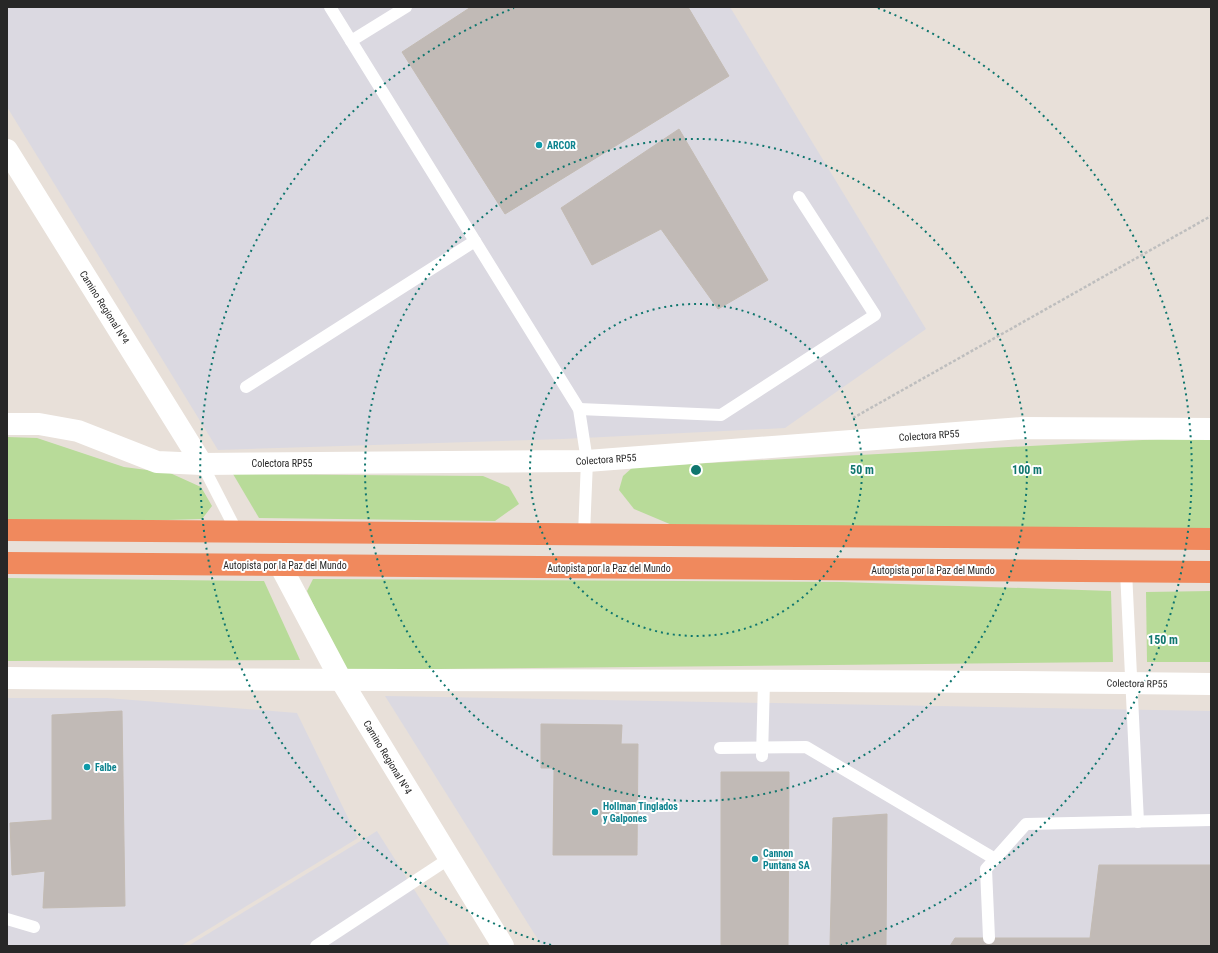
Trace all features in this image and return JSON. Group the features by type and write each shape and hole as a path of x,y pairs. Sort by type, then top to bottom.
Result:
{"highway":[{"path":"7,530 1211,538"},
{"name":"Autopista por la Paz del Mundo","path":"7,563 1211,572"}],"street":[{"name":"Camino Regional Nº4","path":"7,150 202,464"},
{"name":"Colectora RP55","path":"7,424 39,424 78,431 157,462 202,464 587,461 1022,428 1211,430"},
{"name":"Camino Regional Nº4","path":"280,565 341,680 503,946"},
{"name":"Colectora RP55","path":"7,678 1131,682 1211,684"}],"lane":[{"path":"330,7 579,409 587,461 584,534"},
{"path":"351,41 406,7"},
{"path":"579,409 720,415 875,315 799,197"},
{"path":"246,387 475,241"},
{"path":"202,464 237,532"},
{"path":"1126,571 1138,822"},
{"path":"762,752 764,681"},
{"path":"720,748 762,752 806,747 995,859"},
{"path":"989,938 986,869 1026,824 1211,820"},
{"path":"316,946 450,858"},
{"path":"7,919 34,927"}],"path":[{"path":"848,421 1211,216"}],"shaded area":[{"path":"7,7 730,7 926,329 785,428 563,439 218,450 7,107"},
{"path":"385,696 1211,711 1211,946 542,946"},
{"path":"7,698 107,698 297,713 358,838 181,946 7,946"},
{"path":"377,831 450,946 188,946"}],"green space":[{"path":"7,437 37,438 124,467 170,473 201,487 212,506 202,519 134,521 7,521"},
{"path":"1199,437 1211,438 1211,530 672,525 634,509 619,490 623,476 633,467"},
{"path":"233,474 483,476 509,487 519,504 495,521 259,518"},
{"path":"7,578 264,581 300,660 7,661"},
{"path":"313,579 842,582 1111,591 1113,662 344,670 307,591"},
{"path":"1211,591 1211,662 1147,662 1146,592"}],"building":[{"name":"ARCOR","path":"471,7 688,7 729,76 505,214 402,52"},
{"path":"679,129 768,280 718,309 661,229 592,265 561,208"},
{"name":"Falbe","path":"122,711 125,906 43,908 45,871 12,875 10,823 52,820 52,715"},
{"name":"Hollman Tinglados y Galpones","path":"541,724 622,725 621,744 638,744 637,855 553,855 554,768 541,768"},
{"name":"Cannon Puntana SA","path":"721,772 789,772 788,946 721,946"},
{"name":"Cannon Puntana SA","path":"887,814 886,946 830,946 833,818"},
{"path":"1099,865 1211,865 1211,946 950,946 955,938 1090,938"}],"place":[{"name":"ARCOR","path":"539,145"},
{"name":"Falbe","path":"87,767"},
{"name":"Hollman Tinglados y Galpones","path":"595,812"},
{"name":"Cannon Puntana SA","path":"755,859"}]}
